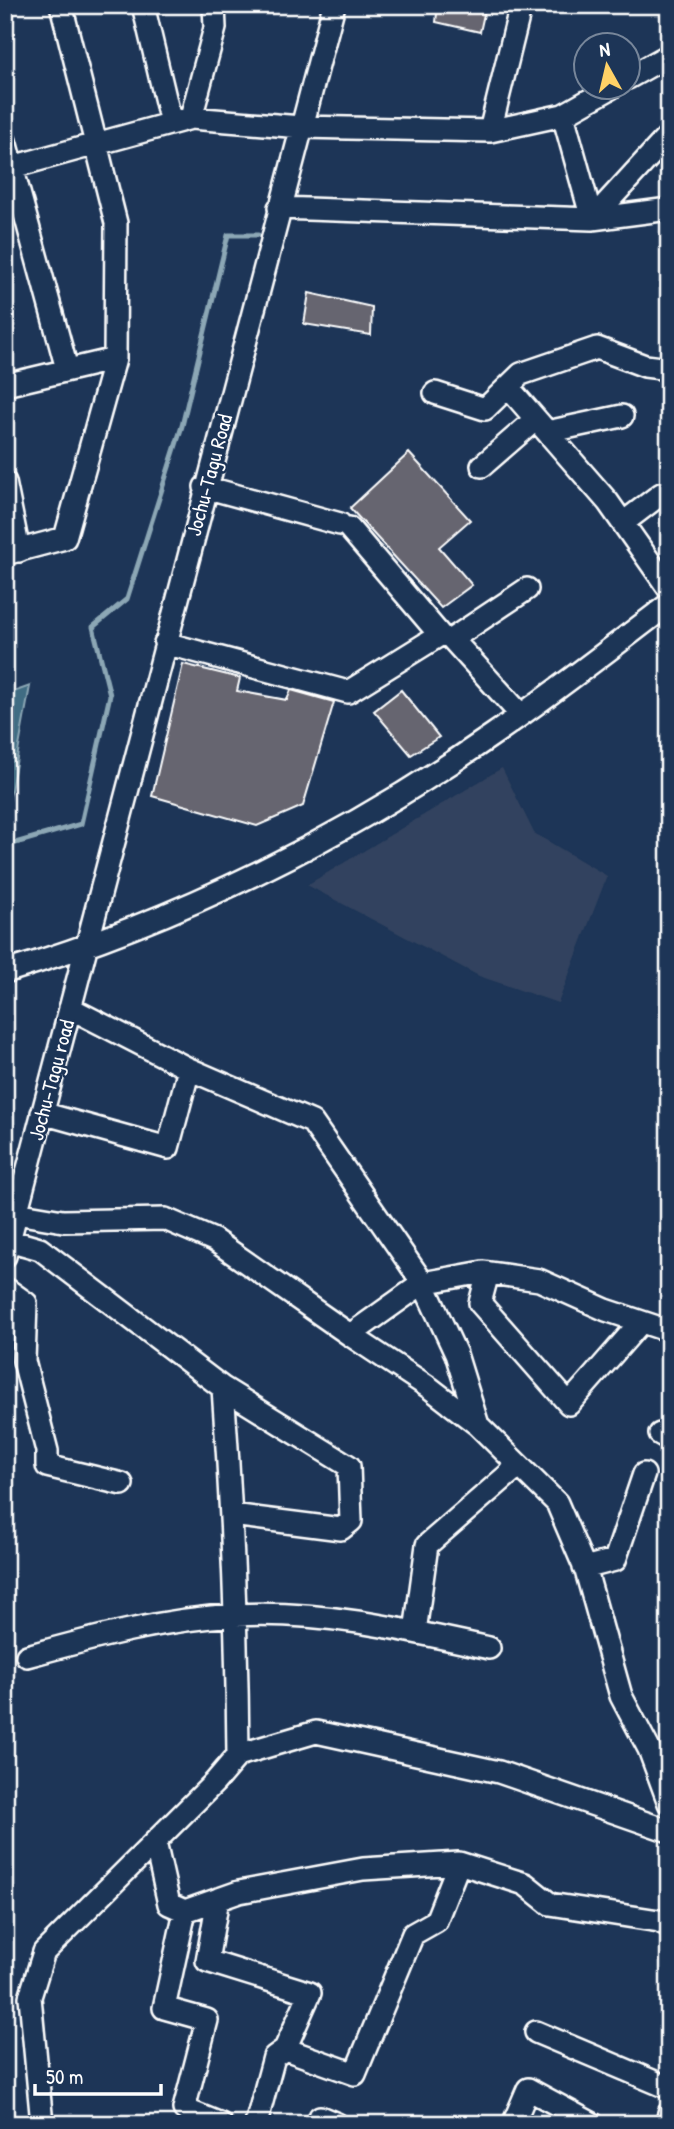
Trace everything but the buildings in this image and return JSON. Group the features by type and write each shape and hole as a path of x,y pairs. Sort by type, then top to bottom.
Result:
{"street":[{"path":"5,482 12,552 65,538 115,359 116,223 61,5"},
{"path":"143,5 181,120"},
{"path":"181,120 215,28 214,5"},
{"name":"Jochu-Tagu Road","path":"87,945 205,487 334,5"},
{"path":"490,131 521,5"},
{"path":"642,70 669,55"},
{"path":"9,168 97,146 181,120 301,127 490,131 563,115 586,102"},
{"path":"563,115 592,219"},
{"path":"592,219 669,135"},
{"path":"5,141 9,168 67,369"},
{"path":"279,208 592,219 669,209"},
{"path":"435,393 485,409 521,374 597,348 645,366 669,369"},
{"path":"5,385 115,359"},
{"path":"508,387 623,523 669,589"},
{"path":"482,466 542,426 622,416"},
{"path":"165,643 348,692 440,635 345,526 205,487"},
{"path":"623,523 661,494"},
{"path":"521,715 452,639 527,589"},
{"path":"5,972 87,945 191,904 317,843 434,774 521,715 669,604"},
{"name":"Jochu-Tagu road","path":"7,1245 87,945"},
{"path":"70,1008 189,1069 312,1122 423,1283 456,1354 478,1425"},
{"path":"42,1113 168,1148 189,1069"},
{"path":"16,1213 63,1221 165,1219 214,1240 430,1388 478,1425 517,1467 556,1503 584,1568 621,1696 649,1749 669,1803"},
{"path":"7,1245 40,1249 223,1388 349,1466 351,1521 341,1529 232,1515"},
{"path":"488,1273 480,1303 569,1404 641,1322"},
{"path":"350,1335 423,1283 488,1273 539,1280 669,1331"},
{"path":"5,1288 26,1303 24,1361 47,1451 47,1466 122,1484"},
{"path":"223,1388 232,1515 232,1587 237,1615 238,1755"},
{"path":"415,1632 427,1545 517,1467"},
{"path":"584,1568 615,1560 644,1474"},
{"path":"27,1656 123,1629 237,1615 316,1618 415,1632 489,1648"},
{"path":"42,2124 30,1997 44,1952 215,1783 238,1755 316,1732 499,1772 669,1831"},
{"path":"155,1842 169,1904 185,1911 239,1892 363,1869 459,1863 525,1884 550,1904 659,1921 669,1926"},
{"path":"285,2049 355,2074 413,1934 436,1921 459,1863"},
{"path":"218,1899 207,1961 310,1993 285,2049 274,2057 256,2124"},
{"path":"185,1911 164,2008 207,2020 184,2109 221,2124"},
{"path":"536,2032 669,2088"},
{"path":"513,2124 528,2089 593,2124"},
{"path":"667,2124 669,2113"}],"shaded area":[{"path":"30,686 5,824 5,695"},
{"path":"502,768 534,833 607,876 558,1003 479,976 307,885"}],"waterway":[{"path":"5,846 81,824 110,695 93,627 127,599 182,426 228,235 258,235"}]}
